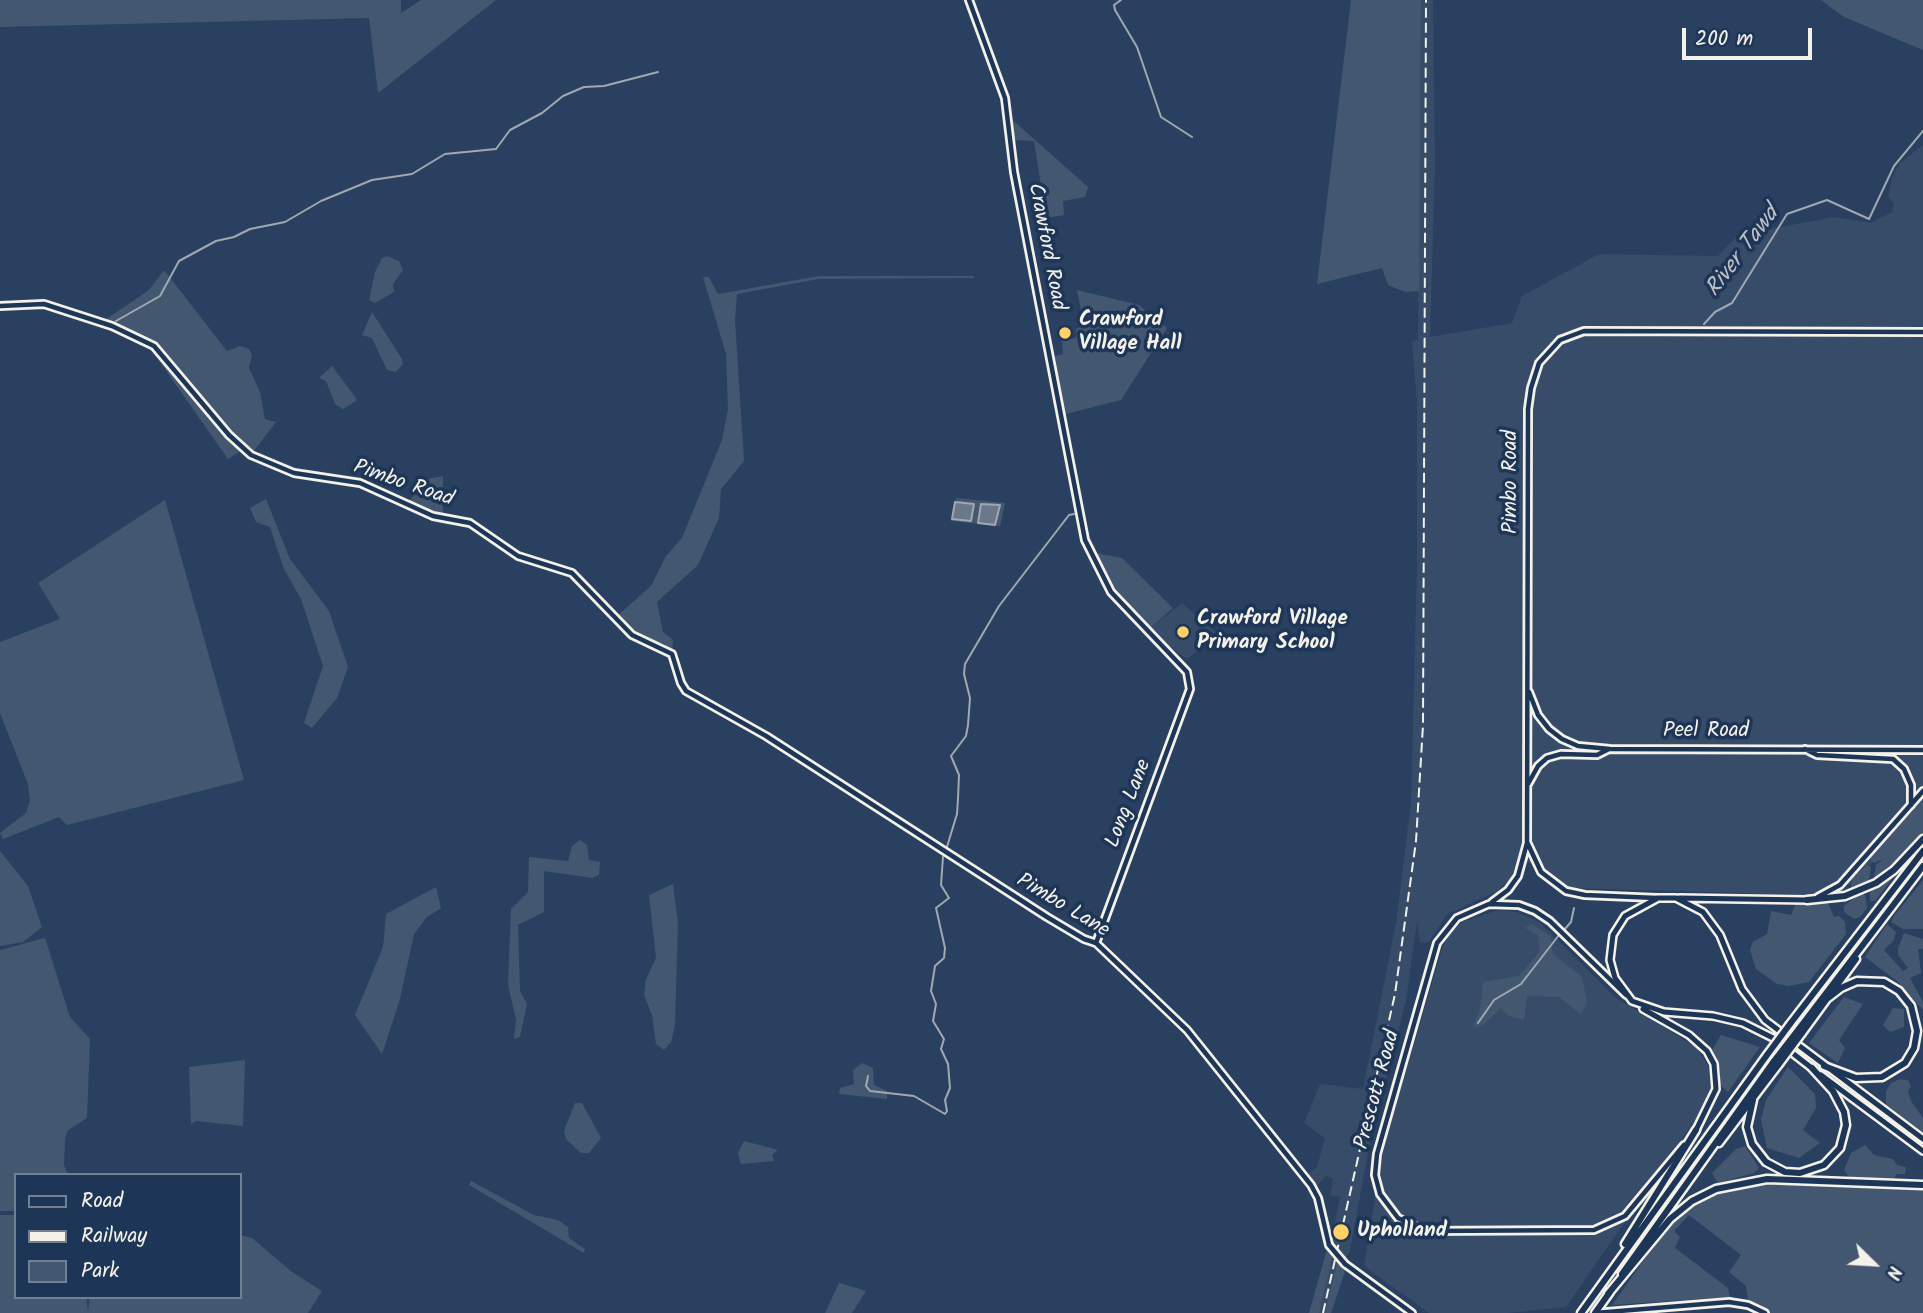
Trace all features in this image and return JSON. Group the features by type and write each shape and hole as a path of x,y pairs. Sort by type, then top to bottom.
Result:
{"highway":[{"path":"1807,900 1845,896 1875,883 1894,870 1923,839"},
{"path":"1581,1313 1766,1055 1923,851"},
{"path":"1595,1313 1695,1171 1923,866"},
{"path":"1800,1031 1829,998 1878,925"},
{"path":"1824,1066 1856,1078 1882,1077 1905,1063 1914,1048 1917,1031 1911,1006 1899,991 1884,982 1857,981 1841,988 1829,998"},
{"path":"1695,1171 1753,1100 1777,1062"},
{"path":"1753,1100 1747,1128 1752,1144 1766,1162 1785,1172 1800,1173 1824,1165 1840,1148 1846,1125 1844,1112 1833,1091 1812,1068"},
{"path":"1617,1261 1629,1235 1696,1130"},
{"path":"1608,1294 1670,1219 1692,1201 1716,1189 1767,1179 1923,1185"}],"main road":[{"path":"1626,996 1612,970 1610,948 1613,935 1625,916 1658,898 1807,900"},
{"path":"1676,898 1692,905 1711,921 1751,1004 1773,1027 1923,1139"},
{"name":"Prescott Road","path":"1626,996 1699,1043 1714,1064 1716,1088 1696,1130"},
{"path":"1638,1004 1664,1012 1743,1023 1773,1038 1923,1151"}],"street":[{"name":"Crawford Road","path":"969,0 1005,98 1014,173 1085,540 1111,592 1188,676"},
{"name":"Pimbo Road","path":"0,306 36,303 57,307 113,326 154,346 248,453 294,473 360,483 433,516 470,523 518,556 567,570 620,625 639,640 672,654 678,667"},
{"name":"Pimbo Road","path":"1658,898 1579,895 1559,888 1545,877 1527,842 1531,388 1543,357 1568,336 1595,331 1923,332"},
{"name":"Pimbo Lane","path":"678,667 681,683 686,691 766,736 1047,917 1096,943 1187,1030 1311,1185 1318,1198 1329,1245 1345,1264 1412,1313"},
{"name":"Long Lane","path":"1096,943 1191,689 1188,676"},
{"name":"Peel Road","path":"1527,684 1538,715 1554,734 1578,746 1609,749 1923,750"},
{"name":"Peel Road","path":"1802,748 1818,755 1893,759 1904,769 1911,785 1911,806"},
{"name":"Peel Road","path":"1527,786 1538,766 1547,758 1561,754 1597,755 1609,749"},
{"path":"1807,900 1840,886 1923,791"},
{"path":"1489,904 1515,881 1523,864 1527,842"},
{"name":"Prescott Road","path":"1626,996 1564,935 1535,911 1518,905 1489,904 1467,911 1452,922 1435,950 1375,1162 1380,1194 1394,1214 1415,1228 1434,1232 1599,1229 1613,1224 1629,1211 1696,1130"},
{"path":"1595,1313 1729,1301 1748,1305 1765,1313"}],"shaded area":[{"path":"1421,0 1433,0 1435,166 1430,337 1512,323 1522,296 1599,254 1718,256 1738,235 1834,217 1871,223 1892,212 1894,203 1888,197 1892,178 1900,163 1923,145 1923,802 1855,883 1806,895 1571,888 1528,862 1496,892 1447,914 1429,942 1420,943 1417,921 1406,1001 1371,1137 1350,1250 1343,1265 1346,1268 1331,1313 1309,1313 1332,1236 1340,1197 1330,1195 1333,1179 1326,1176 1316,1187 1307,1175 1317,1167 1325,1138 1304,1123 1320,1084 1363,1089 1396,923 1411,802 1417,566 1417,402 1412,341 1418,340"},
{"path":"955,502 974,504 971,521 952,519"},
{"path":"981,504 1000,505 995,525 978,523"},
{"name":"Crawford Village Primary School","path":"1182,603 1218,634 1187,659 1148,630"},
{"path":"1498,910 1517,912 1540,923 1616,998 1696,1047 1708,1066 1711,1089 1697,1117 1566,1307 1508,1313 1429,1313 1364,1266 1382,1154 1442,949 1450,932 1462,922"}],"green space":[{"path":"0,0 401,0 401,13 421,0 496,0 378,93 369,18 0,27"},
{"path":"1351,0 1421,0 1419,291 1405,292 1388,285 1382,268 1317,284"},
{"path":"1821,0 1923,0 1923,50 1844,17"},
{"path":"1007,115 1088,187 1085,197 1063,201 1064,215 1046,218 1034,141 1010,140"},
{"path":"387,256 399,261 403,270 393,284 394,292 375,303 369,300 375,272 382,258"},
{"path":"164,270 227,351 240,346 249,349 252,355 249,368 260,392 265,419 276,422 253,452 233,434 157,344 105,320 149,290"},
{"path":"819,276 974,278 818,279 737,294 735,320 744,461 721,489 719,518 698,565 657,602 663,632 673,640 672,651 663,643 651,642 616,617 651,586 666,556 682,538 722,440 728,409 726,354 703,277 709,277 718,294"},
{"path":"1077,290 1139,305 1167,328 1121,400 1062,415 1051,357 1063,354 1062,341 1076,338 1076,329 1084,326"},
{"path":"372,312 402,359 403,364 396,372 387,370 372,338 362,335"},
{"path":"150,348 174,371 225,436 241,451 228,459"},
{"path":"332,366 356,398 356,401 343,409 335,404 326,381 319,378"},
{"path":"443,476 443,517 408,502 428,479"},
{"path":"956,498 1005,503 1000,526 951,521"},
{"path":"266,499 290,559 329,611 348,667 337,698 312,728 304,723 323,666 301,599 284,569 270,527 256,522 250,508"},
{"path":"165,500 244,780 67,825 59,817 3,839 0,833 26,813 30,800 28,784 0,713 0,642 60,619 38,583"},
{"path":"1091,552 1122,558 1173,608 1148,630 1113,591"},
{"path":"1923,795 1923,833 1902,857 1874,877 1876,865 1884,859 1874,863 1870,859"},
{"path":"580,840 587,845 589,860 600,862 599,875 592,878 544,871 544,912 518,925 520,991 527,1004 520,1037 514,1039 516,1020 508,985 511,909 528,892 529,857 568,861 572,846"},
{"path":"0,851 28,886 42,927 23,942 0,946"},
{"path":"1867,865 1871,867 1869,881 1851,888 1852,878"},
{"path":"1891,875 1893,878 1875,901 1870,901 1870,892"},
{"path":"1923,880 1923,929 1903,929 1891,922"},
{"path":"673,884 678,923 675,1025 671,1042 664,1050 656,1044 652,1015 644,995 646,979 656,958 649,895"},
{"path":"436,887 441,908 426,918 414,934 400,999 382,1054 355,1015 383,947 386,914"},
{"path":"1861,893 1865,895 1867,908 1860,917 1854,919 1844,912 1844,906"},
{"path":"1822,901 1829,905 1834,917 1839,916 1845,922 1846,934 1809,982 1789,986 1777,984 1756,969 1750,950 1753,942 1767,934 1771,911 1791,915 1795,905"},
{"path":"1532,924 1551,937 1553,954 1582,977 1587,1002 1581,1015 1559,997 1527,996 1524,1020 1507,1015 1501,1008 1482,1026 1473,1027 1480,1010 1483,982 1519,976 1536,956 1540,949 1538,935 1525,928"},
{"path":"1887,924 1896,932 1894,940 1884,950 1903,971 1908,968 1898,955 1898,948 1904,933 1923,939 1923,949 1918,949 1921,973 1910,978 1923,1002 1923,1010 1897,981 1865,957"},
{"path":"45,938 70,1017 90,1039 87,1118 67,1131 64,1165 67,1173 14,1173 14,1211 0,1211 0,950"},
{"path":"1844,997 1863,1004 1839,1040 1845,1048 1838,1063 1809,1043"},
{"path":"1893,1008 1904,1009 1904,1027 1890,1032 1883,1025"},
{"path":"1721,1035 1760,1047 1728,1092 1720,1085 1720,1071 1712,1050"},
{"path":"245,1060 243,1126 196,1121 191,1124 189,1067"},
{"path":"862,1063 873,1068 874,1085 887,1091 887,1099 839,1094 840,1088 854,1084 853,1070"},
{"path":"1788,1067 1815,1094 1816,1108 1803,1130 1820,1143 1799,1158 1767,1148 1761,1120 1766,1100"},
{"path":"1900,1079 1908,1080 1911,1086 1908,1091 1911,1101 1923,1118 1923,1135 1886,1105 1886,1091 1891,1083"},
{"path":"575,1103 582,1103 601,1138 589,1153 581,1153 566,1139 564,1131"},
{"path":"744,1141 778,1150 772,1155 774,1161 741,1164 738,1153"},
{"path":"1865,1145 1874,1155 1893,1159 1897,1165 1906,1167 1905,1174 1896,1174 1894,1180 1853,1179 1848,1176 1844,1170 1851,1153"},
{"path":"1745,1146 1759,1168 1754,1173 1718,1183 1712,1173 1736,1149"},
{"path":"471,1181 534,1215 558,1220 568,1227 569,1238 585,1249 584,1253 469,1185"},
{"path":"1768,1183 1923,1189 1923,1313 1769,1313 1748,1299 1746,1286 1729,1272 1741,1255 1689,1215 1674,1231 1680,1237 1675,1248 1728,1288 1730,1297 1612,1305 1668,1226 1690,1207 1729,1189"},
{"path":"0,1215 14,1215 14,1299 86,1299 88,1311 90,1299 242,1299 242,1236 252,1238 292,1272 322,1291 308,1313 0,1313"},
{"path":"1328,1246 1333,1253 1319,1313 1309,1313"},
{"path":"1338,1259 1346,1268 1331,1313 1325,1313"},
{"path":"839,1283 866,1291 852,1313 825,1313"}],"waterway":[{"path":"1121,0 1114,5 1115,10 1137,47 1161,117 1192,137"},
{"path":"116,321 160,296 179,261 216,241 234,237 250,229 285,222 321,201 372,180 412,174 445,154 496,149 510,130 542,113 563,96 584,87 604,86 658,72"},
{"name":"River Tawd","path":"1704,324 1715,312 1732,303 1787,214 1827,200 1869,219 1894,166 1923,131"},
{"path":"946,850 957,814 958,799 959,775 951,756 966,736 968,725 970,698 964,674 965,664 999,606 1069,515 1074,514"},
{"path":"868,1076 866,1086 870,1091 914,1096 945,1114 947,1111 945,1100 950,1088 948,1064 941,1049 944,1039 933,1021 936,1004 931,991 935,966 944,958 945,948 936,908 949,898 941,885 943,857"},
{"name":"River Tawd","path":"1564,930 1571,922 1574,908"},
{"name":"River Tawd","path":"1478,1023 1494,1000 1521,984 1559,935"}],"railway":[{"path":"1323,1313 1395,994 1416,841 1423,725 1426,0"}],"place":[{"name":"Crawford Village Hall","path":"1065,333"},
{"name":"Crawford Village Primary School","path":"1183,632"},
{"name":"Upholland","path":"1341,1232"}]}
